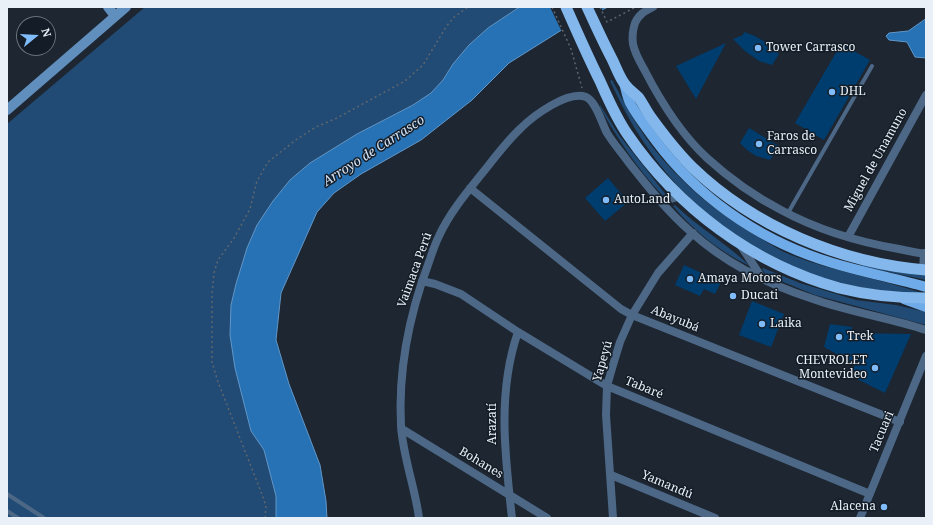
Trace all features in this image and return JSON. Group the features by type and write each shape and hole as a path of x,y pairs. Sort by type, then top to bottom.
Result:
{"highway":[{"path":"566,7 608,98 628,135 665,181 706,219 741,245 764,258 798,274 820,282 860,292 902,298 926,298"},
{"path":"587,7 624,83 639,99 662,132 691,166 726,196 746,210 782,230 818,245 856,258 892,266 925,270"}],"main road":[{"path":"108,7 115,16"},
{"path":"7,110 126,7"},
{"path":"624,83 630,102 652,136 678,168 708,197 740,220 798,251 820,259 853,269 926,287"},
{"path":"902,298 926,307"}],"street":[{"path":"653,7 643,12 635,24 633,43 636,54 662,101 677,123 706,157 725,174 749,191 815,226 878,245 925,253 925,270"},
{"name":"Miguel de Unamuno","path":"848,237 926,95"},
{"name":"Vaimaca Perú","path":"419,518 402,428 401,401 406,342 412,314 422,281 439,236 470,188 511,138 546,108 576,96 585,96"},
{"path":"585,96 594,105 607,132 642,180 693,234 736,265 762,278 814,300 926,330"},
{"name":"Abayubá","path":"470,188 621,308 632,315 900,422"},
{"path":"662,202 680,196"},
{"name":"Yapeyú","path":"613,518 606,415 607,386 620,342 632,315 658,273 693,234"},
{"path":"741,245 762,278"},
{"name":"Tabaré","path":"422,281 435,284 461,294 518,332 607,386 870,494"},
{"name":"Arazatí","path":"512,518 504,425 509,368 518,332"},
{"name":"Tacuari","path":"860,518 926,356"},
{"name":"Bohanes","path":"402,428 547,518"},
{"name":"Yamandú","path":"611,475 714,518"}],"lane":[{"path":"788,213 872,66"},
{"path":"7,494 44,518"},
{"path":"7,511 18,518"}],"path":[{"path":"265,518 266,506 264,497 218,382 212,362 212,294 214,273 218,260 234,238 250,209 257,181 268,162 297,139 316,127 337,118 409,77 423,64 453,18 468,7"},
{"path":"552,7 571,50 585,96"},
{"path":"600,7 607,22 634,8 643,12"}],"shaded area":[{"path":"145,7 520,7 488,28 469,45 453,64 443,80 431,93 413,105 357,134 310,163 290,180 273,201 257,225 247,248 231,305 246,409 251,431 264,450 276,496 276,518 7,518 7,124"},
{"path":"612,80 640,130 651,145 688,186 731,220 772,246 791,255 824,266 925,294 871,289 818,277 794,268 739,238 700,208 666,173 632,123 610,81"},
{"path":"600,105 619,135 667,196 663,196 636,164 614,131"},
{"path":"675,205 750,266 728,254 708,240 681,215 673,206"},
{"path":"862,264 926,275 926,280 862,266"},
{"path":"763,268 800,283 856,300 896,305 926,312 926,325 815,295 766,275 762,269"}],"water":[{"name":"Arroyo de Carrasco","path":"520,7 608,7 568,26 509,63 472,100 421,140 361,174 334,193 317,212 281,293 276,340 289,384 320,465 326,501 327,518 276,518 276,496 264,450 251,431 235,368 230,335 231,305 236,284 247,248 257,225 273,201 290,180 310,163 357,134 413,105 431,93 443,80 453,64 469,45 488,28"},
{"path":"926,19 926,58 915,57 907,42 889,40 886,36 889,33 908,31"}],"pier":[{"path":"550,7 601,7 603,12 562,32"}],"building":[{"name":"Tower Carrasco","path":"744,32 755,36 770,45 779,54 772,65 759,61 745,51 733,39 743,35"},
{"path":"726,43 696,99 676,66"},
{"name":"DHL","path":"841,44 870,60 824,140 795,123"},
{"name":"Faros de Carrasco","path":"749,128 779,146 770,160 756,156 740,143"},
{"name":"AutoLand","path":"608,178 628,202 605,221 585,198"},
{"name":"Amaya Motors","path":"684,265 721,282 715,294 704,289 700,296 675,285"},
{"name":"Laika","path":"752,301 784,314 771,347 739,335"},
{"name":"CHEVROLET Montevideo","path":"830,324 852,327 852,333 911,334 885,393 851,376 855,364 824,347"}],"place":[{"name":"Tower Carrasco","path":"758,48"},
{"name":"DHL","path":"832,92"},
{"name":"Faros de Carrasco","path":"759,144"},
{"name":"AutoLand","path":"606,200"},
{"name":"Amaya Motors","path":"690,279"},
{"name":"Ducati","path":"733,296"},
{"name":"Laika","path":"762,324"},
{"name":"Trek","path":"839,337"},
{"name":"CHEVROLET Montevideo","path":"875,368"},
{"name":"Alacena","path":"884,507"}]}
